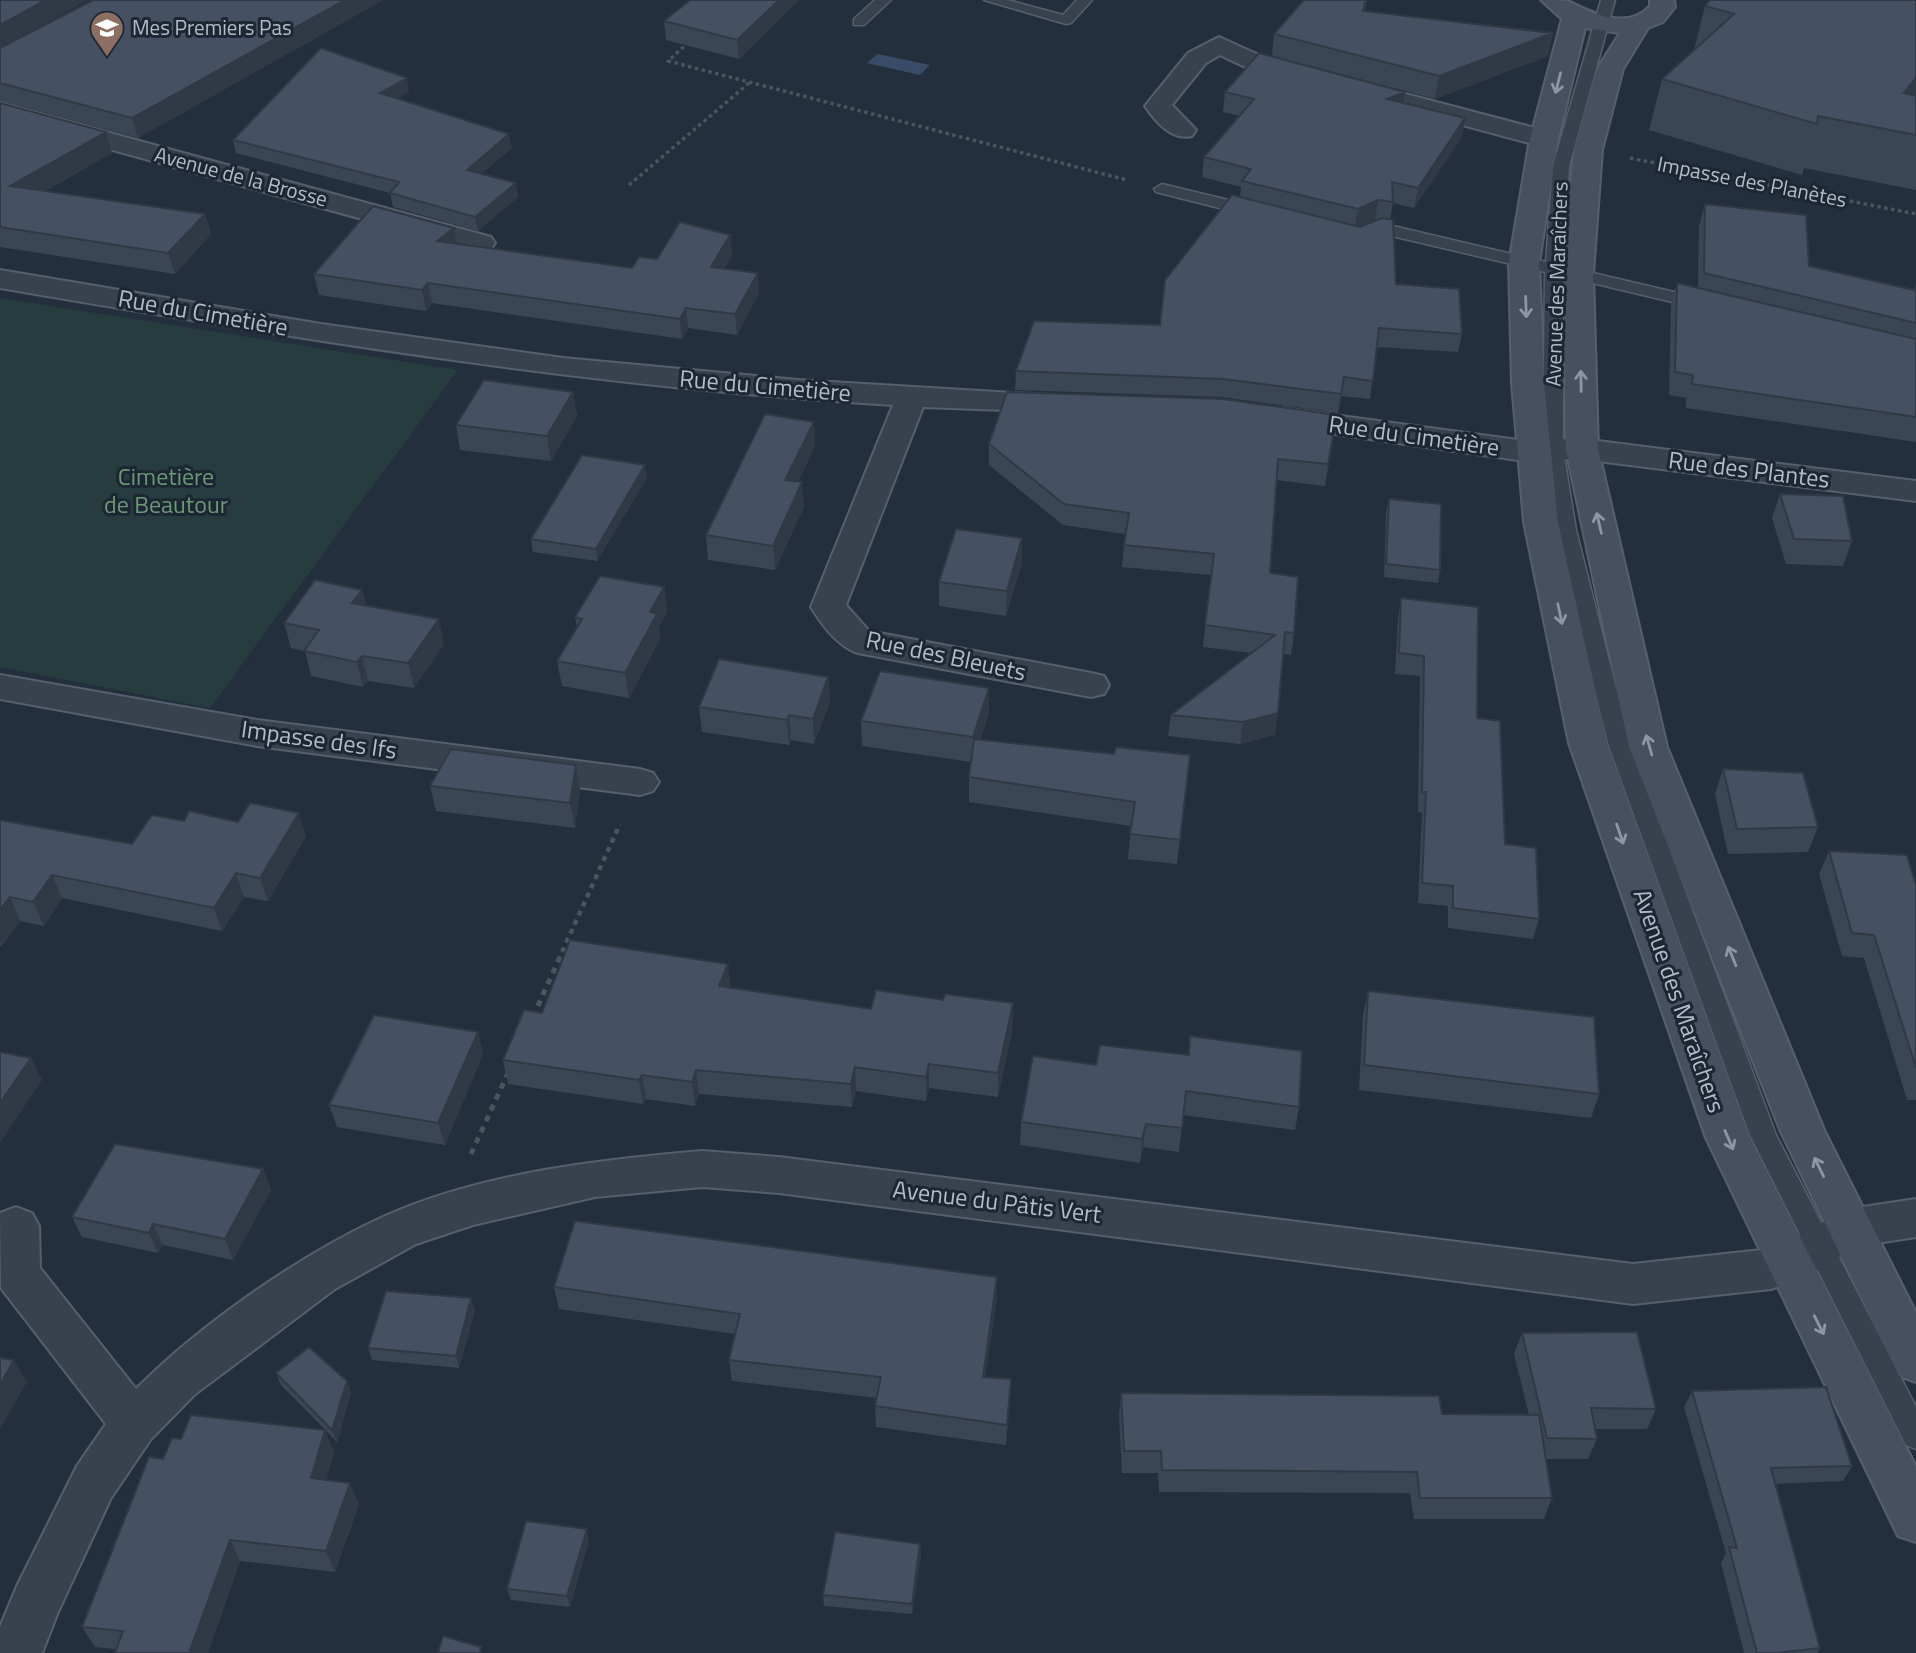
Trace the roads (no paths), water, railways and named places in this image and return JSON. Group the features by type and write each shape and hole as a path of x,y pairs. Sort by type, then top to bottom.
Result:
{"main road":[{"name":"Avenue des Maraîchers","path":"1662,0 1660,12 1639,23 1610,69 1588,150 1566,271 1556,450 1541,522 1588,743 1728,1138 1916,1361"},
{"name":"Avenue des Maraîchers","path":"1572,7 1544,139 1524,263 1528,383 1556,450 1648,747 1802,1132 1819,1246 1916,1519"},
{"path":"1572,7 1639,23"}],"street":[{"path":"1183,130 1158,106 1197,58 1219,45 1252,61 1544,139"},
{"name":"Avenue de la Brosse","path":"0,111 481,243"},
{"name":"Rue du Cimetière","path":"0,278 341,336 629,374 911,398 1086,404"},
{"name":"Rue des Bleuets","path":"911,398 828,607 858,641 1091,685"},
{"name":"Rue du Cimetière","path":"1248,413 1556,450"},
{"name":"Rue des Plantes","path":"1556,450 1916,491"},
{"name":"Impasse des Ifs","path":"0,687 257,733 640,782"},
{"name":"Avenue du Pâtis Vert","path":"16,1653 17,1603 134,1423 177,1380 234,1335 319,1275 401,1230 472,1206 595,1179 702,1169 779,1175 1633,1284 1771,1269 1819,1246 1916,1218"},
{"path":"16,1226 17,1274 134,1423"}],"lane":[{"path":"859,22 884,0"},
{"path":"991,0 1066,20 1085,0"},
{"name":"Avenue des Maraîchers","path":"1566,271 1561,166 1572,7"},
{"path":"1162,189 1267,215"},
{"path":"1345,235 1358,238 1376,227 1727,310"},
{"name":"Avenue des Maraîchers","path":"1819,1246 1916,1436"}],"water":[{"path":"878,54 930,65 920,75 867,63"}],"place":[{"name":"Mes Premiers Pas","path":"107,58"}],"park label":[{"name":"Cimetière de Beautour","path":"166,491"}]}
